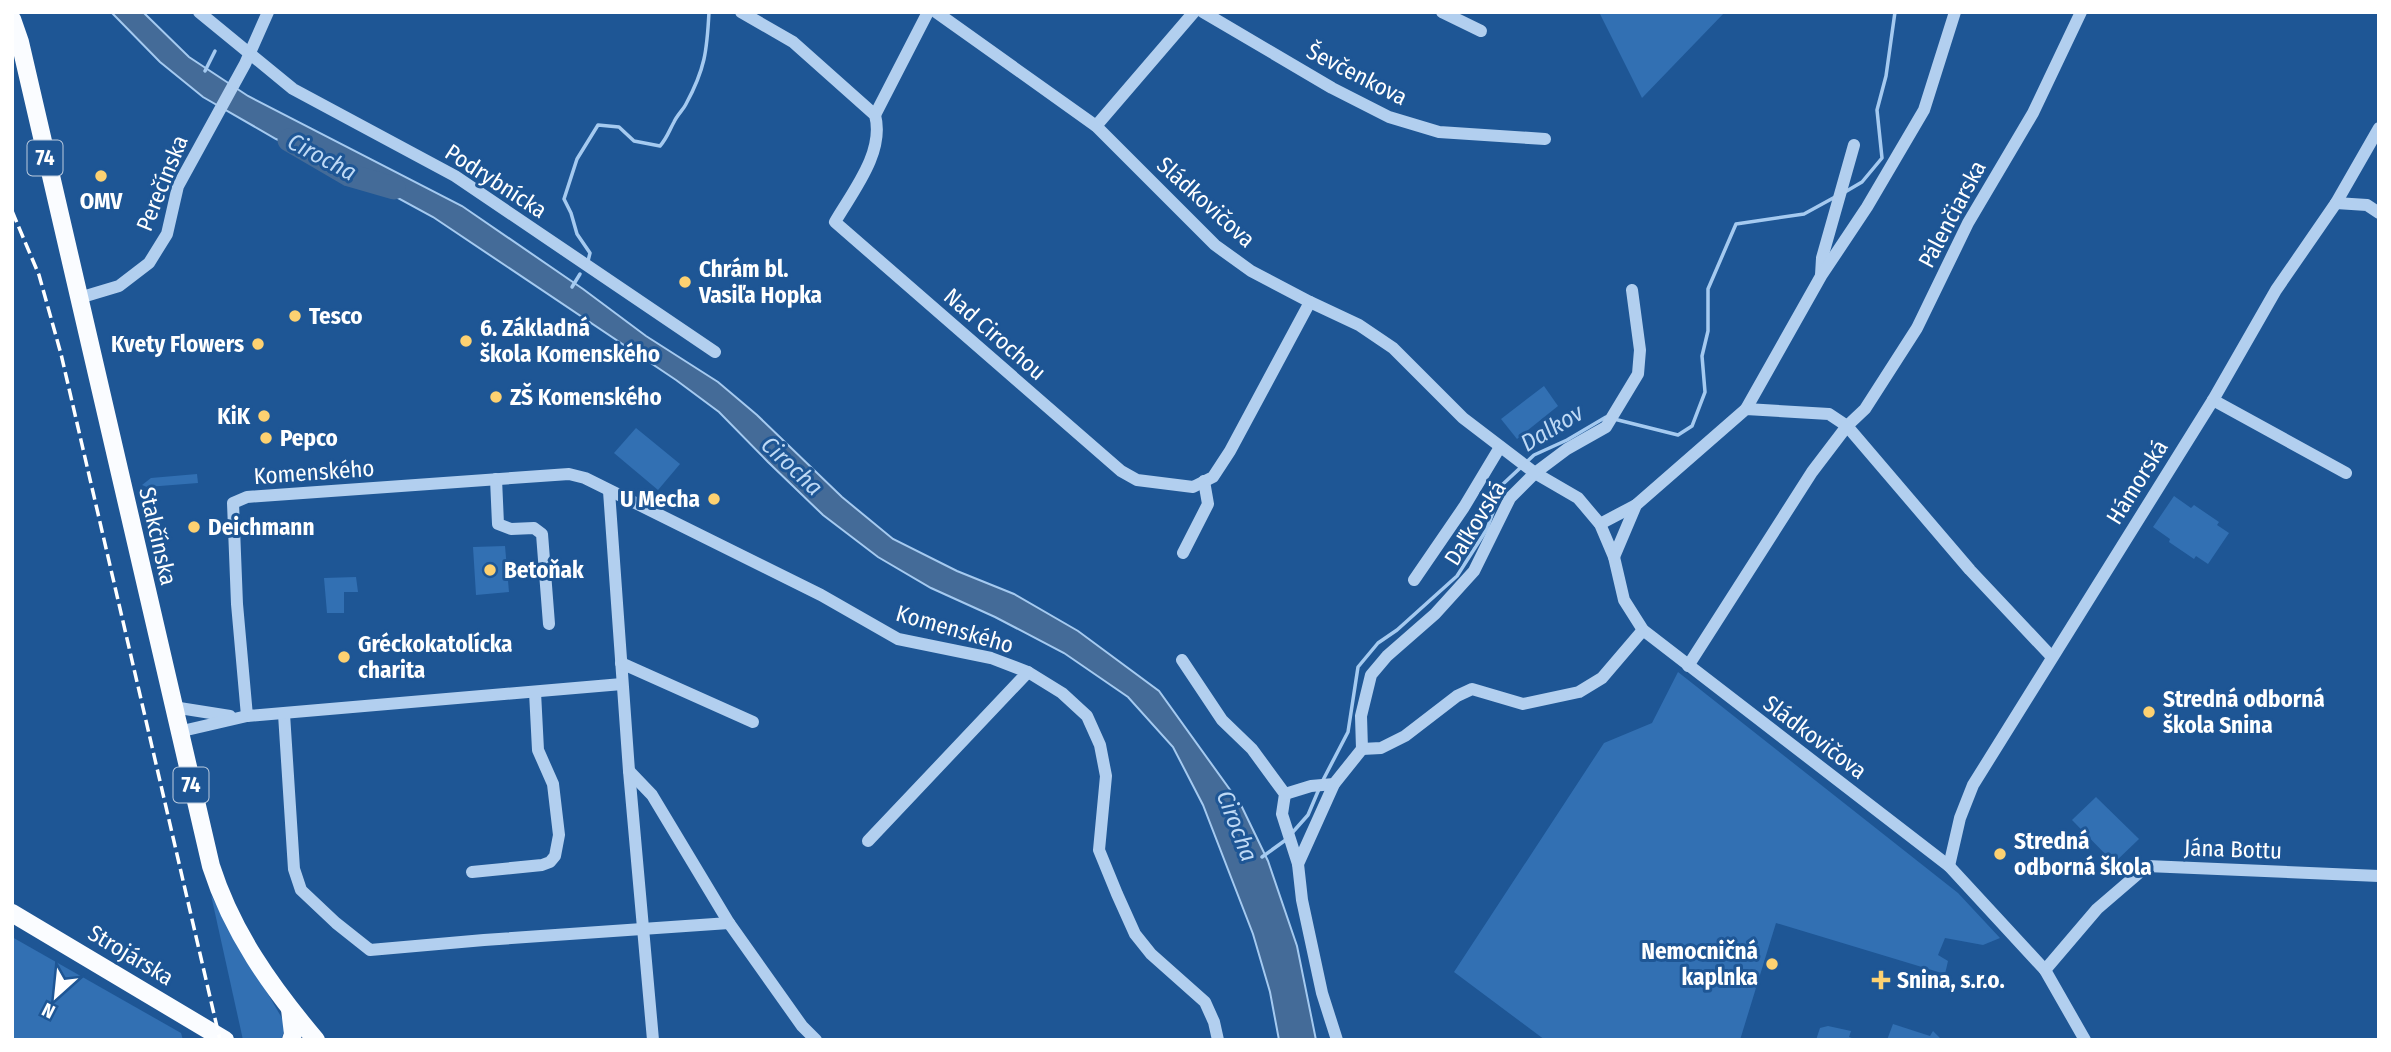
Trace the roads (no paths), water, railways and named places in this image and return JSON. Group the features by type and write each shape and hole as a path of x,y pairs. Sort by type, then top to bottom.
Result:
{"main road":[{"name":"Stakčínska","path":"12,19 203,838 224,904 252,956 316,1040"},
{"name":"Strojárska","path":"12,913 198,1031 225,1040"},
{"path":"290,1009 293,1034 291,1040"}],"street":[{"name":"Podrybnícka","path":"199,12 248,59 293,89 454,176 715,352"},
{"name":"Perečínska","path":"79,298 119,286 149,262 167,234 178,186 248,59 268,12"},
{"path":"741,12 793,42 875,115 928,12"},
{"name":"Sládkovičova","path":"936,12 1096,127 1215,245 1251,271 1359,325 1393,348 1462,418 1528,468 1578,498 1600,524 1614,557 1624,600 1643,630 1949,866 2045,970 2085,1040"},
{"path":"1096,127 1194,12"},
{"name":"Ševčenkova","path":"1203,12 1332,88 1389,117 1439,132 1545,139"},
{"path":"1442,12 1481,31"},
{"path":"1600,524 1636,505 1746,409 1821,276 1867,207 1924,110 1955,12"},
{"name":"Pálenčiarska","path":"1688,667 1772,531 1847,426 1865,409 1917,328 1968,223 2033,113 2081,12"},
{"name":"Nad Cirochou","path":"875,115 879,128 870,161 835,222 1121,471 1137,480 1193,487 1204,481"},
{"name":"Hámorská","path":"1949,866 1960,818 1973,785 2213,400 2276,290 2336,203 2379,128"},
{"path":"1821,276 1822,258 1854,145"},
{"path":"2336,203 2367,205 2379,213"},
{"name":"Daľkovská","path":"1362,749 1361,716 1371,675 1387,656 1435,614 1474,571 1528,468 1567,449 1607,424 1638,374 1640,350 1632,290"},
{"path":"1183,553 1208,504 1204,481 1213,477 1230,452 1310,302"},
{"path":"2213,400 2346,473"},
{"path":"1746,409 1829,414 1847,426 1970,570 2051,656"},
{"path":"1414,580 1464,507 1500,447"},
{"name":"Komenského","path":"241,716 233,503 247,497 569,474 584,478 821,595 898,639 991,658 1028,673 1062,693 1087,716 1100,746 1107,776 1099,850 1117,894 1135,934 1151,954 1205,1002 1218,1040"},
{"path":"496,480 498,524 511,529 534,528 542,534 549,624"},
{"path":"609,491 622,684 653,1040"},
{"path":"610,507 626,498"},
{"path":"1614,557 1636,505"},
{"path":"1298,864 1332,784 1362,749 1381,748 1405,736 1457,696 1472,689 1523,704 1578,692 1602,678 1643,630"},
{"path":"1182,660 1222,720 1252,749 1285,794 1282,814 1298,864 1302,900 1322,993 1338,1038"},
{"path":"621,663 753,722"},
{"name":"Komenského","path":"868,841 1028,673"},
{"path":"173,707 241,716 284,714 622,684"},
{"path":"472,872 542,865 555,856 559,835 553,784 538,750 535,692"},
{"path":"284,714 293,869 301,890 370,950 729,923"},
{"path":"178,732 241,716"},
{"path":"629,771 652,795 729,923 802,1026 816,1040"},
{"path":"1285,794 1311,786 1332,784"},
{"name":"Jána Bottu","path":"2045,970 2097,909 2147,866 2379,876"}],"water":[{"path":"111,12 143,12 189,57 248,96 462,206 646,336 718,382 757,415 842,497 893,539 957,571 1014,594 1078,631 1159,691 1241,805 1268,861 1297,946 1316,1040 1279,1040 1270,992 1253,934 1203,805 1173,747 1128,697 1064,653 931,588 878,557 823,515 719,412 676,380 433,217 341,167 276,139 203,97 160,62"}],"waterway":[{"path":"588,261 590,253 577,234 564,199 577,159 598,125 619,127 634,141 660,146 685,106 701,70 709,12"},
{"name":"Dalkov","path":"1845,192 1862,182 1882,158 1877,110 1886,76 1895,12"},
{"path":"205,71 215,51"},
{"name":"Cirocha","path":"289,140 349,175 394,188"},
{"name":"Dalkov","path":"1614,419 1678,435 1692,426 1705,392 1702,356 1708,331 1708,289 1736,224 1804,214 1835,197"},
{"path":"572,287 580,274"},
{"name":"Dalkov","path":"1322,782 1348,732 1358,667 1378,643 1397,630 1457,576 1487,529 1503,484 1534,455 1567,440 1606,417"},
{"name":"Dalkov","path":"1292,833 1308,815 1319,789"},
{"name":"Dalkov","path":"1262,857 1287,839"}],"railway":[{"path":"12,211 39,275 61,354 220,1040"}],"place":[{"name":"OMV","path":"101,176"},
{"name":"Chrám bl. Vasiľa Hopka","path":"685,282"},
{"name":"Tesco","path":"295,316"},
{"name":"6. Základná škola Komenského","path":"466,341"},
{"name":"Kvety Flowers","path":"258,344"},
{"name":"ZŠ Komenského","path":"496,397"},
{"name":"KiK","path":"264,416"},
{"name":"Pepco","path":"266,438"},
{"name":"U Mecha","path":"714,499"},
{"name":"Deichmann","path":"194,527"},
{"name":"Betoňak","path":"490,570"},
{"name":"Gréckokatolícka charita","path":"344,657"},
{"name":"Stredná odborná škola Snina","path":"2149,712"},
{"name":"Stredná odborná škola","path":"2000,854"},
{"name":"Nemocničná kaplnka","path":"1772,964"},
{"name":"Snina, s.r.o.","path":"1881,980"}]}
